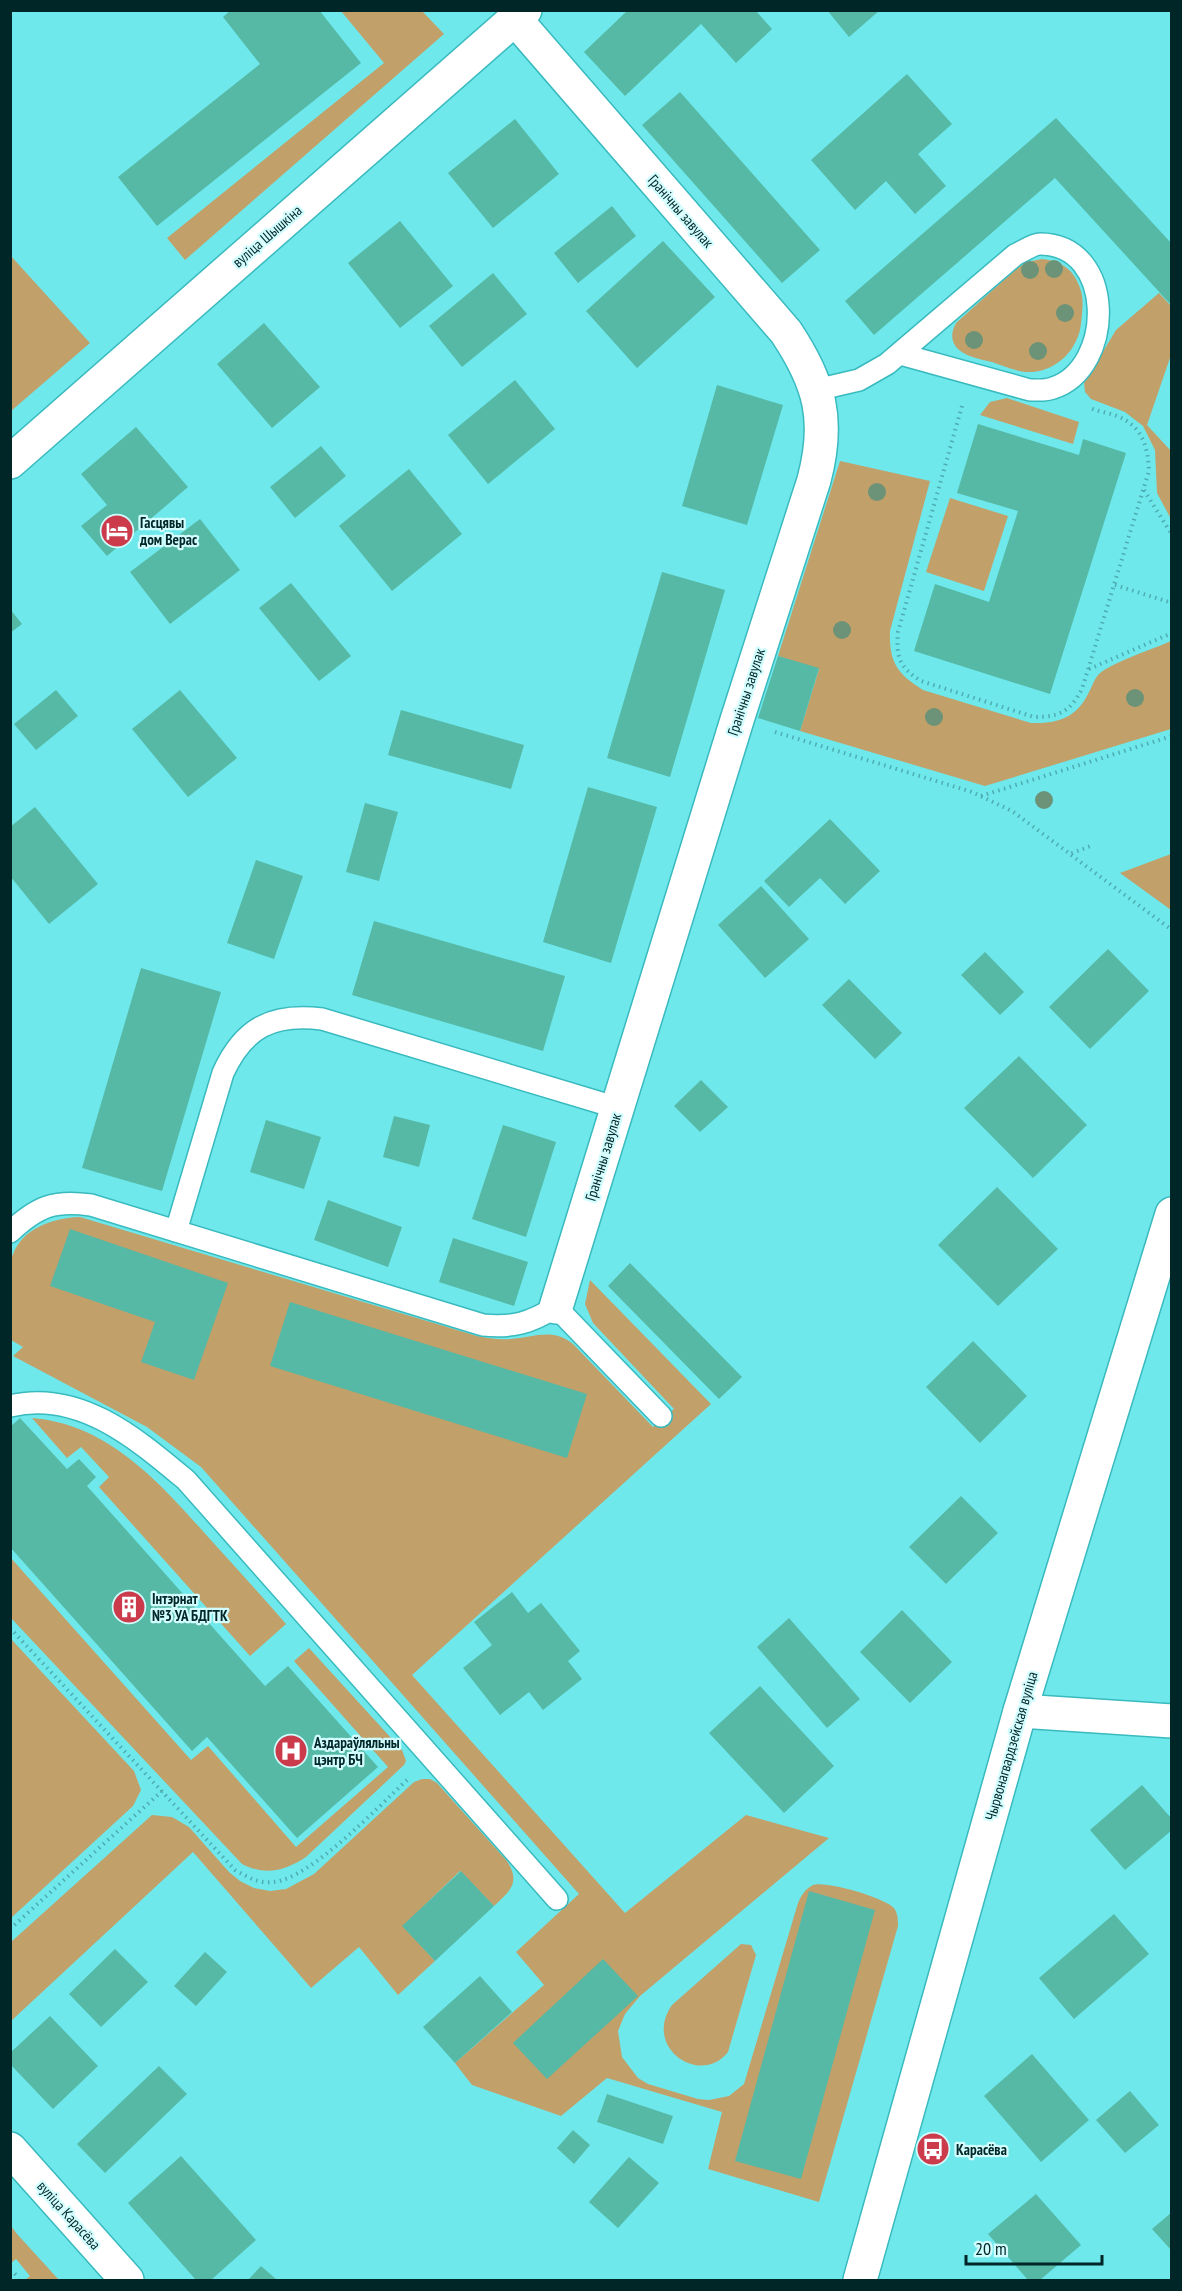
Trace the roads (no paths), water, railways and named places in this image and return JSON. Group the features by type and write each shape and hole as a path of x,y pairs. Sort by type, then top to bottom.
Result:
{"street":[{"name":"Гранічны завулак","path":"520,15 786,332 805,361 816,390 821,423 820,456 556,1306"},
{"name":"вуліца Шышкіна","path":"10,462 520,15"},
{"name":"Чырвонагвардзейская вуліца","path":"860,2280 1020,1711 1172,1214"},
{"path":"1020,1711 1172,1721"},
{"name":"вуліца Карасёва","path":"10,2149 127,2280"}],"lane":[{"path":"816,390 859,380 887,364 1015,255 1039,244 1065,249 1085,265 1097,290 1100,316 1093,345 1083,364 1068,381 1052,389 1030,390 900,354"},
{"path":"176,1231 223,1073 230,1057 244,1039 258,1028 277,1019 300,1016 322,1019 618,1108"},
{"path":"10,1232 23,1220 45,1207 67,1202 92,1205 483,1325 504,1327 521,1324 539,1317 556,1306 661,1416"},
{"path":"10,1406 45,1402 81,1409 116,1427 153,1452 186,1480 557,1899"}],"place":[{"name":"Гасцявы дом Верас","path":"117,531"},
{"name":"Інтэрнат №3 УА БДГТК","path":"129,1607"},
{"name":"Аздараўляльны цэнтр БЧ","path":"291,1751"},
{"name":"Карасёва","path":"933,2149"}]}
